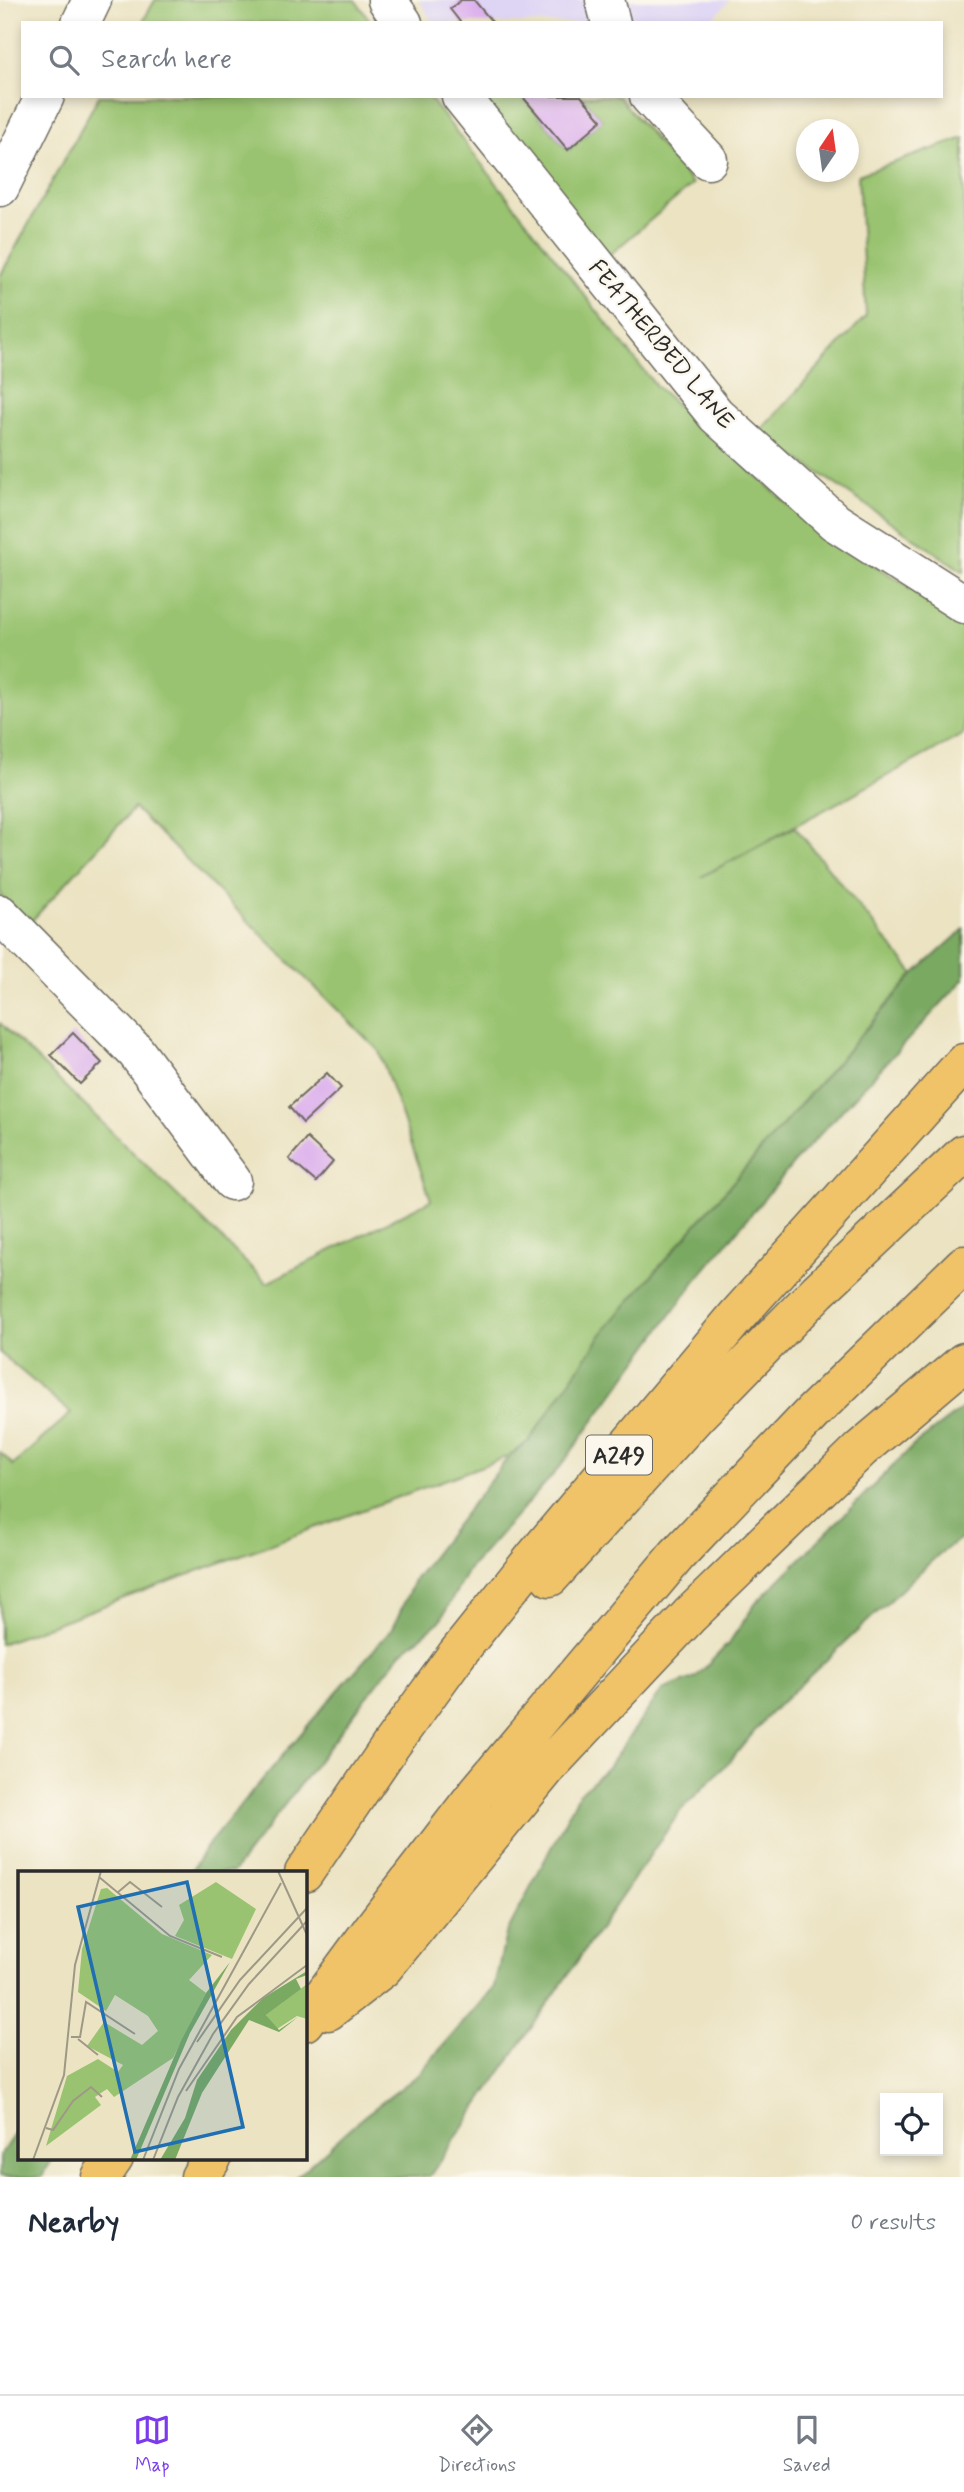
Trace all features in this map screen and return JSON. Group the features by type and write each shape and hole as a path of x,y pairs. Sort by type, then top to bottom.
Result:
{"highway":[{"name":"A249","path":"305,1871 457,1654 533,1559 745,1306 964,1063"},
{"name":"A249","path":"306,1882 378,1787 569,1556 696,1416 818,1291 964,1154"},
{"path":"306,2019 477,1793 677,1555 813,1412 964,1265"},
{"path":"306,2028 383,1968 548,1765 690,1615 861,1449 964,1362"},
{"path":"101,2177 113,2160"},
{"path":"200,2177 211,2160"}],"street":[{"path":"82,21 92,0"},
{"path":"387,0 402,21"},
{"path":"605,0 610,21"},
{"path":"0,187 44,98"},
{"name":"FEATHERBED LANE","path":"463,98 716,415 835,522 964,604"},
{"path":"651,98 708,160"},
{"path":"0,914 136,1052 232,1181"}],"shaded area":[{"path":"419,0 730,0 711,21 432,21"}],"green space":[{"path":"155,0 355,0 371,21 143,21"},
{"path":"98,98 430,98 656,386 818,531 964,620 964,734 701,877 795,827 914,974 607,1327 529,1441 509,1456 0,1644 0,1452 13,1465 71,1413 0,1353 0,1023 267,1283 431,1200 379,1051 134,808 28,925 0,895 0,276"},
{"path":"479,98 524,98 568,150 602,120 583,98 620,98 693,184 600,263"},
{"path":"964,138 964,572 759,432 866,316 859,175"},
{"path":"964,929 964,979 797,1159 696,1280 560,1467 468,1570 440,1621 401,1653 234,1871 191,1871 210,1842 393,1628 414,1580 509,1456 529,1441 607,1327 914,974"},
{"path":"964,1407 964,1536 938,1555 768,1715 730,1761 681,1810 429,2177 296,2177 364,2116 417,2076 494,1987 506,1934 579,1794 608,1767 662,1690 696,1677 728,1644 756,1603 914,1445"},
{"path":"18,2128 18,2160 52,2160 42,2177 0,2177 0,2155"}],"building":[{"path":"461,0 474,0 491,21 459,21 450,9"},
{"path":"524,98 583,98 602,120 568,150"},
{"path":"73,1033 102,1063 80,1084 51,1055"},
{"path":"327,1073 341,1088 303,1123 289,1107"},
{"path":"307,1138 333,1162 316,1182 289,1159"}]}
